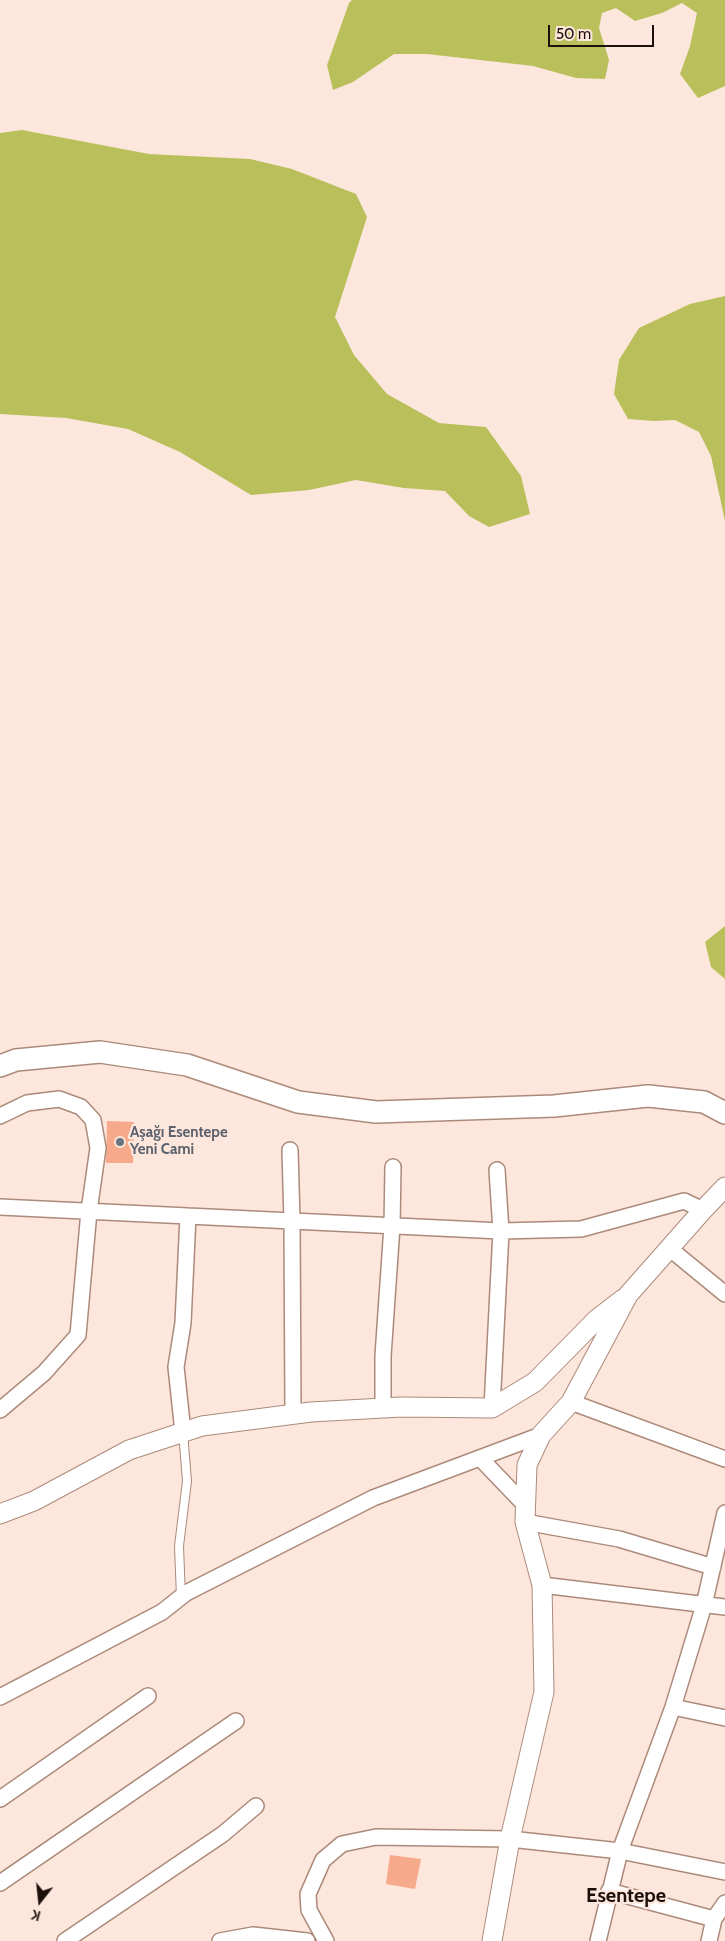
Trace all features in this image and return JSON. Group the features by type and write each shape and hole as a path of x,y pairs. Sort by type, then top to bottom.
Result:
{"main road":[{"path":"0,1066 16,1060 100,1052 187,1065 298,1102 376,1112 554,1106 648,1096 704,1102 725,1113"}],"street":[{"path":"0,1116 27,1103 59,1099 81,1107 93,1120 98,1148 78,1335 44,1373 0,1410"},
{"path":"290,1150 292,1414"},
{"path":"383,1408 383,1356 392,1226 393,1167"},
{"path":"492,1408 501,1231 497,1170"},
{"path":"0,1514 34,1501 129,1450 202,1426 292,1414 383,1408 492,1408 535,1382 597,1319 628,1295 725,1187"},
{"path":"0,1207 501,1231 581,1228 684,1201 703,1210"},
{"path":"183,1432 176,1367 183,1323 188,1216"},
{"path":"669,1248 725,1294"},
{"path":"492,1941 510,1839 544,1692 542,1585 525,1514 527,1465 541,1435 571,1402 628,1295"},
{"path":"571,1402 725,1459"},
{"path":"0,1697 162,1612 181,1597 373,1498 541,1435"},
{"path":"480,1458 525,1514 713,1567"},
{"path":"598,1941 620,1851 673,1707 704,1605 725,1513"},
{"path":"542,1585 725,1607"},
{"path":"0,1799 148,1696"},
{"path":"673,1707 725,1718"},
{"path":"0,1883 236,1721"},
{"path":"65,1941 223,1834 256,1806"},
{"path":"326,1941 309,1910 308,1894 324,1860 342,1844 376,1837 510,1839 620,1851 725,1872"},
{"path":"609,1891 714,1920"},
{"path":"709,1941 714,1920 725,1903"},
{"path":"220,1941 253,1935 307,1941"}],"lane":[{"path":"181,1597 179,1546 186,1481 183,1432"}],"green space":[{"path":"352,0 725,0 725,86 698,98 680,74 690,46 697,13 682,3 662,13 635,21 616,8 602,13 599,28 609,60 605,79 576,78 533,66 427,54 394,54 353,82 333,90 327,65 349,3"},
{"path":"22,130 149,154 250,159 292,169 356,194 367,217 335,317 354,355 387,394 439,423 486,427 521,476 530,514 489,527 469,516 445,491 404,488 356,480 309,490 251,495 180,452 128,429 66,418 0,414 0,133"},
{"path":"725,296 725,521 711,456 699,432 675,420 628,419 614,394 619,360 639,328 690,304"},
{"path":"725,926 725,979 711,967 705,942"}],"building":[{"name":"Aşağı Esentepe Yeni Cami","path":"107,1121 134,1122 133,1163 106,1163"},
{"path":"390,1855 421,1859 415,1889 386,1884"}],"place":[{"name":"Aşağı Esentepe Yeni Cami","path":"120,1142"}],"district":[{"name":"Esentepe","path":"626,1896"}]}
